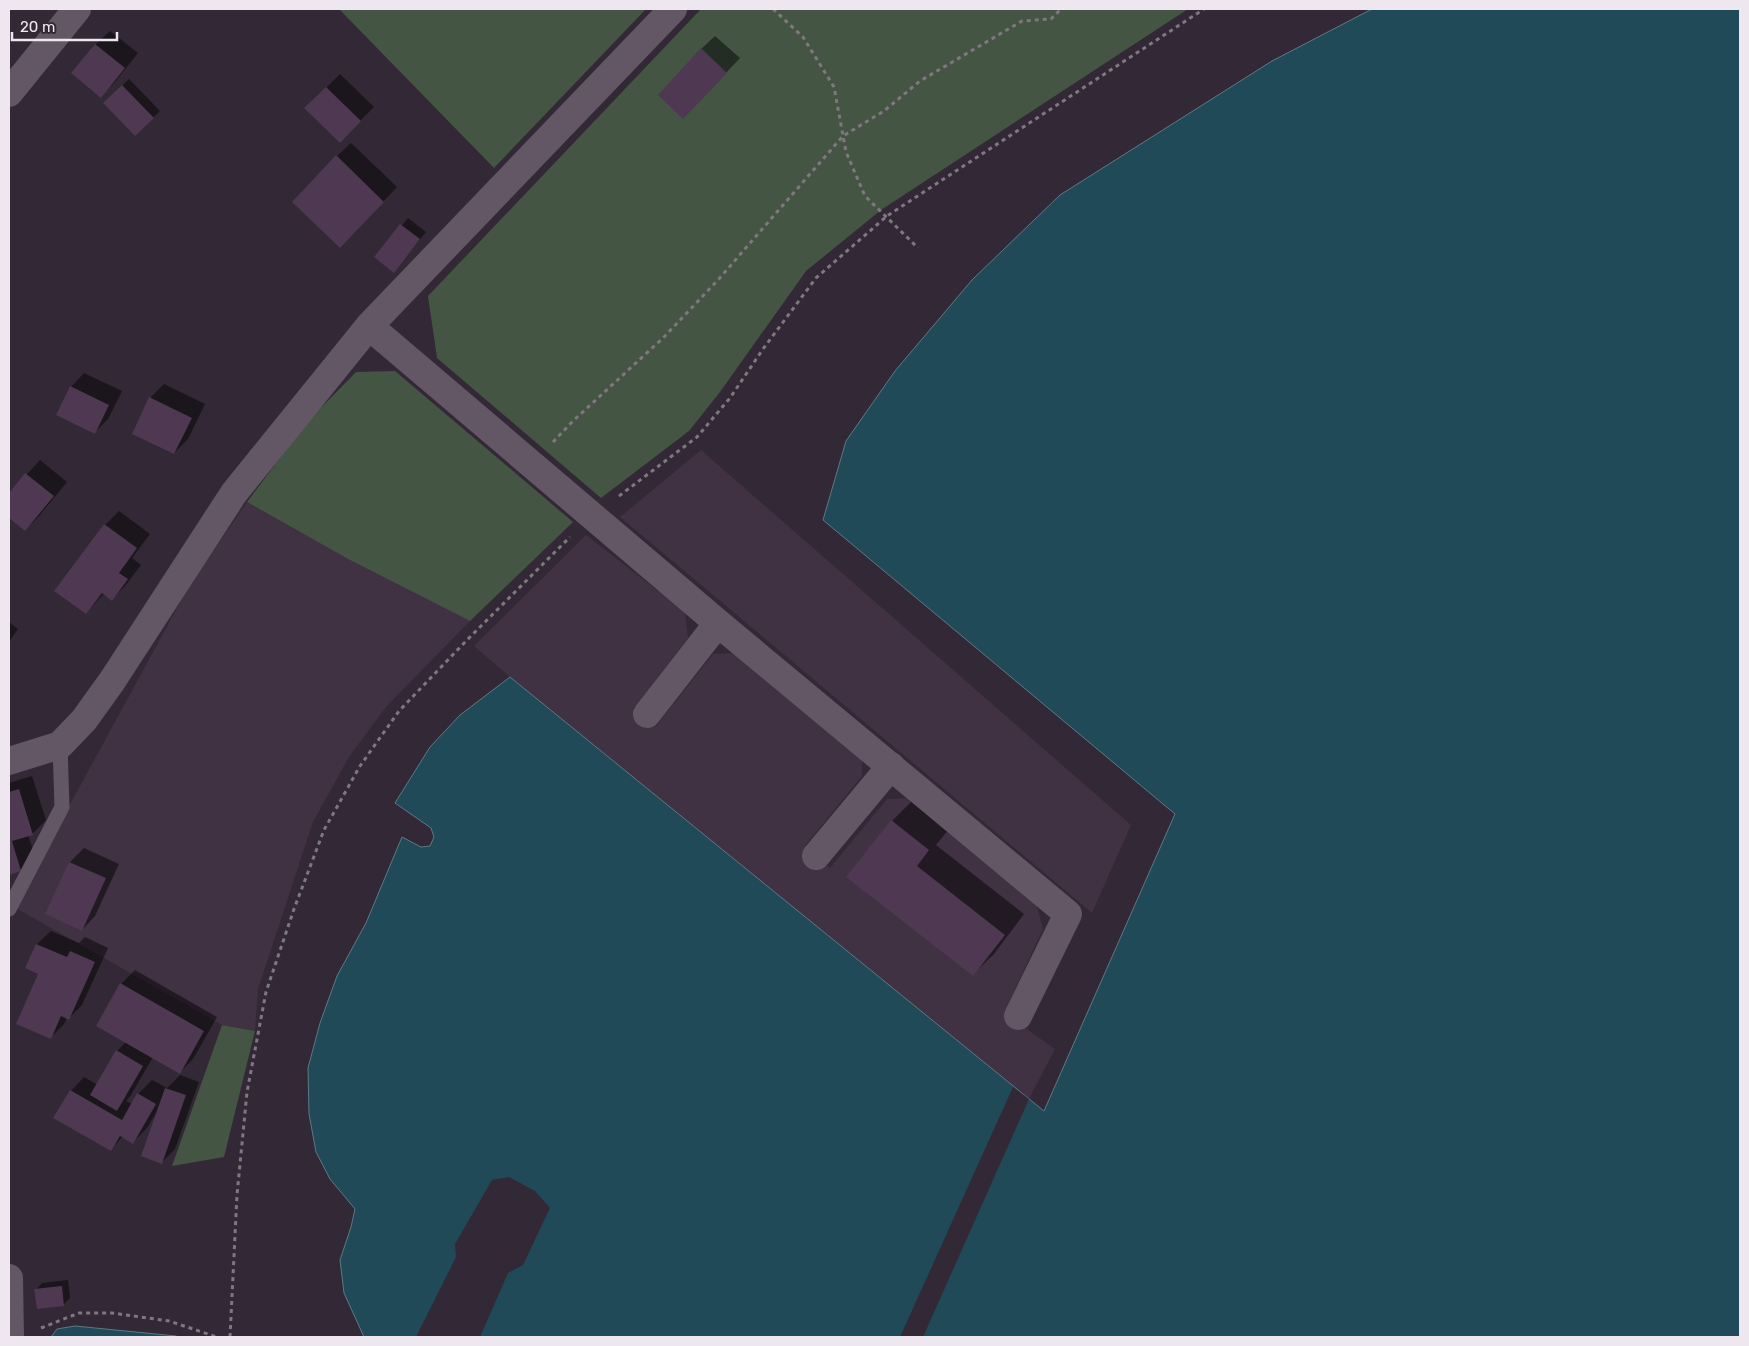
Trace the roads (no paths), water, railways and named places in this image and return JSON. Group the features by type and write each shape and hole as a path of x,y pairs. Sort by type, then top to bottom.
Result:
{"street":[{"path":"9,93 77,9"},
{"path":"9,761 60,745 84,720 112,681 234,493 369,326 673,9"},
{"path":"369,326 718,623 1068,914 1018,1016"},
{"path":"647,714 718,623"},
{"path":"816,856 891,766"},
{"path":"9,1278 22,1334"}],"lane":[{"path":"9,908 62,807 60,745"}],"water":[{"path":"1372,9 1740,9 1740,1337 364,1337 344,1293 340,1260 355,1209 330,1179 316,1152 309,1114 308,1068 320,1023 337,976 366,923 402,837 421,847 430,846 434,837 431,828 395,803 430,747 460,715 510,677 1044,1111 1175,814 823,520 846,441 895,371 972,280 1060,195 1272,61"},
{"path":"75,1326 178,1337 51,1337 57,1329"}]}
